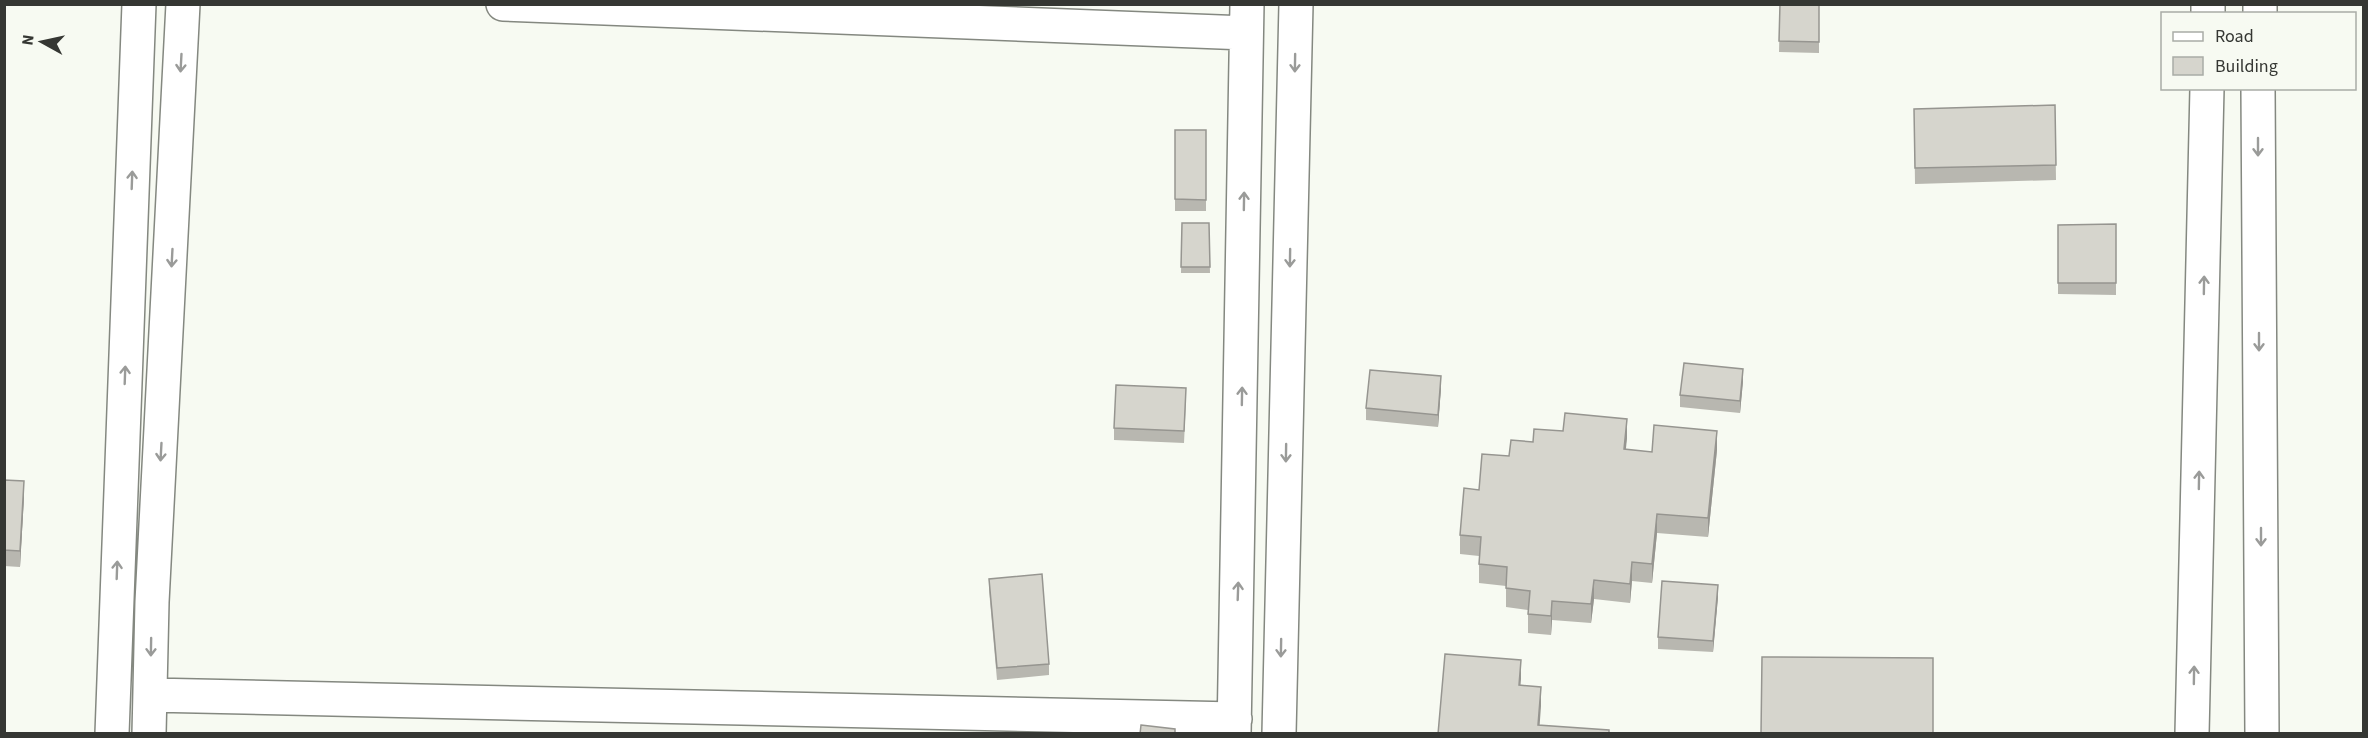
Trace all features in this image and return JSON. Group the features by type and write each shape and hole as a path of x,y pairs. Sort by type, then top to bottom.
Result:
{"lane":[{"path":"112,734 139,4"},
{"path":"149,734 152,602 183,4"},
{"path":"150,695 992,724 1235,726 1240,538 1246,19 503,4"},
{"path":"1279,734 1296,4"},
{"path":"2192,734 2207,90"},
{"path":"2258,90 2262,734"}],"building":[{"path":"1780,4 1819,4 1819,42 1779,41"},
{"path":"2055,105 2056,165 1915,168 1914,109"},
{"path":"1175,130 1206,130 1206,200 1175,199"},
{"path":"1182,223 1209,223 1210,267 1181,267"},
{"path":"2116,224 2116,283 2058,283 2058,225"},
{"path":"1684,363 1743,369 1740,401 1680,395"},
{"path":"1370,370 1441,376 1438,415 1366,408"},
{"path":"1116,385 1186,388 1184,431 1114,428"},
{"path":"1565,413 1627,419 1624,449 1652,452 1654,425 1717,431 1708,518 1657,514 1652,564 1632,562 1630,584 1594,580 1591,604 1552,601 1551,616 1528,614 1530,591 1506,588 1507,567 1479,564 1481,537 1460,535 1464,488 1479,490 1482,454 1509,456 1511,440 1533,442 1534,429 1563,431"},
{"path":"4,480 24,481 20,551 4,550"},
{"path":"1042,574 1049,664 997,668 989,579"},
{"path":"1662,581 1718,585 1713,641 1658,637"},
{"path":"1445,654 1521,660 1519,685 1541,687 1538,725 1609,730 1609,734 1438,734"},
{"path":"1762,657 1933,658 1933,734 1761,734"},
{"path":"1141,725 1175,729 1175,734 1140,734"}]}
